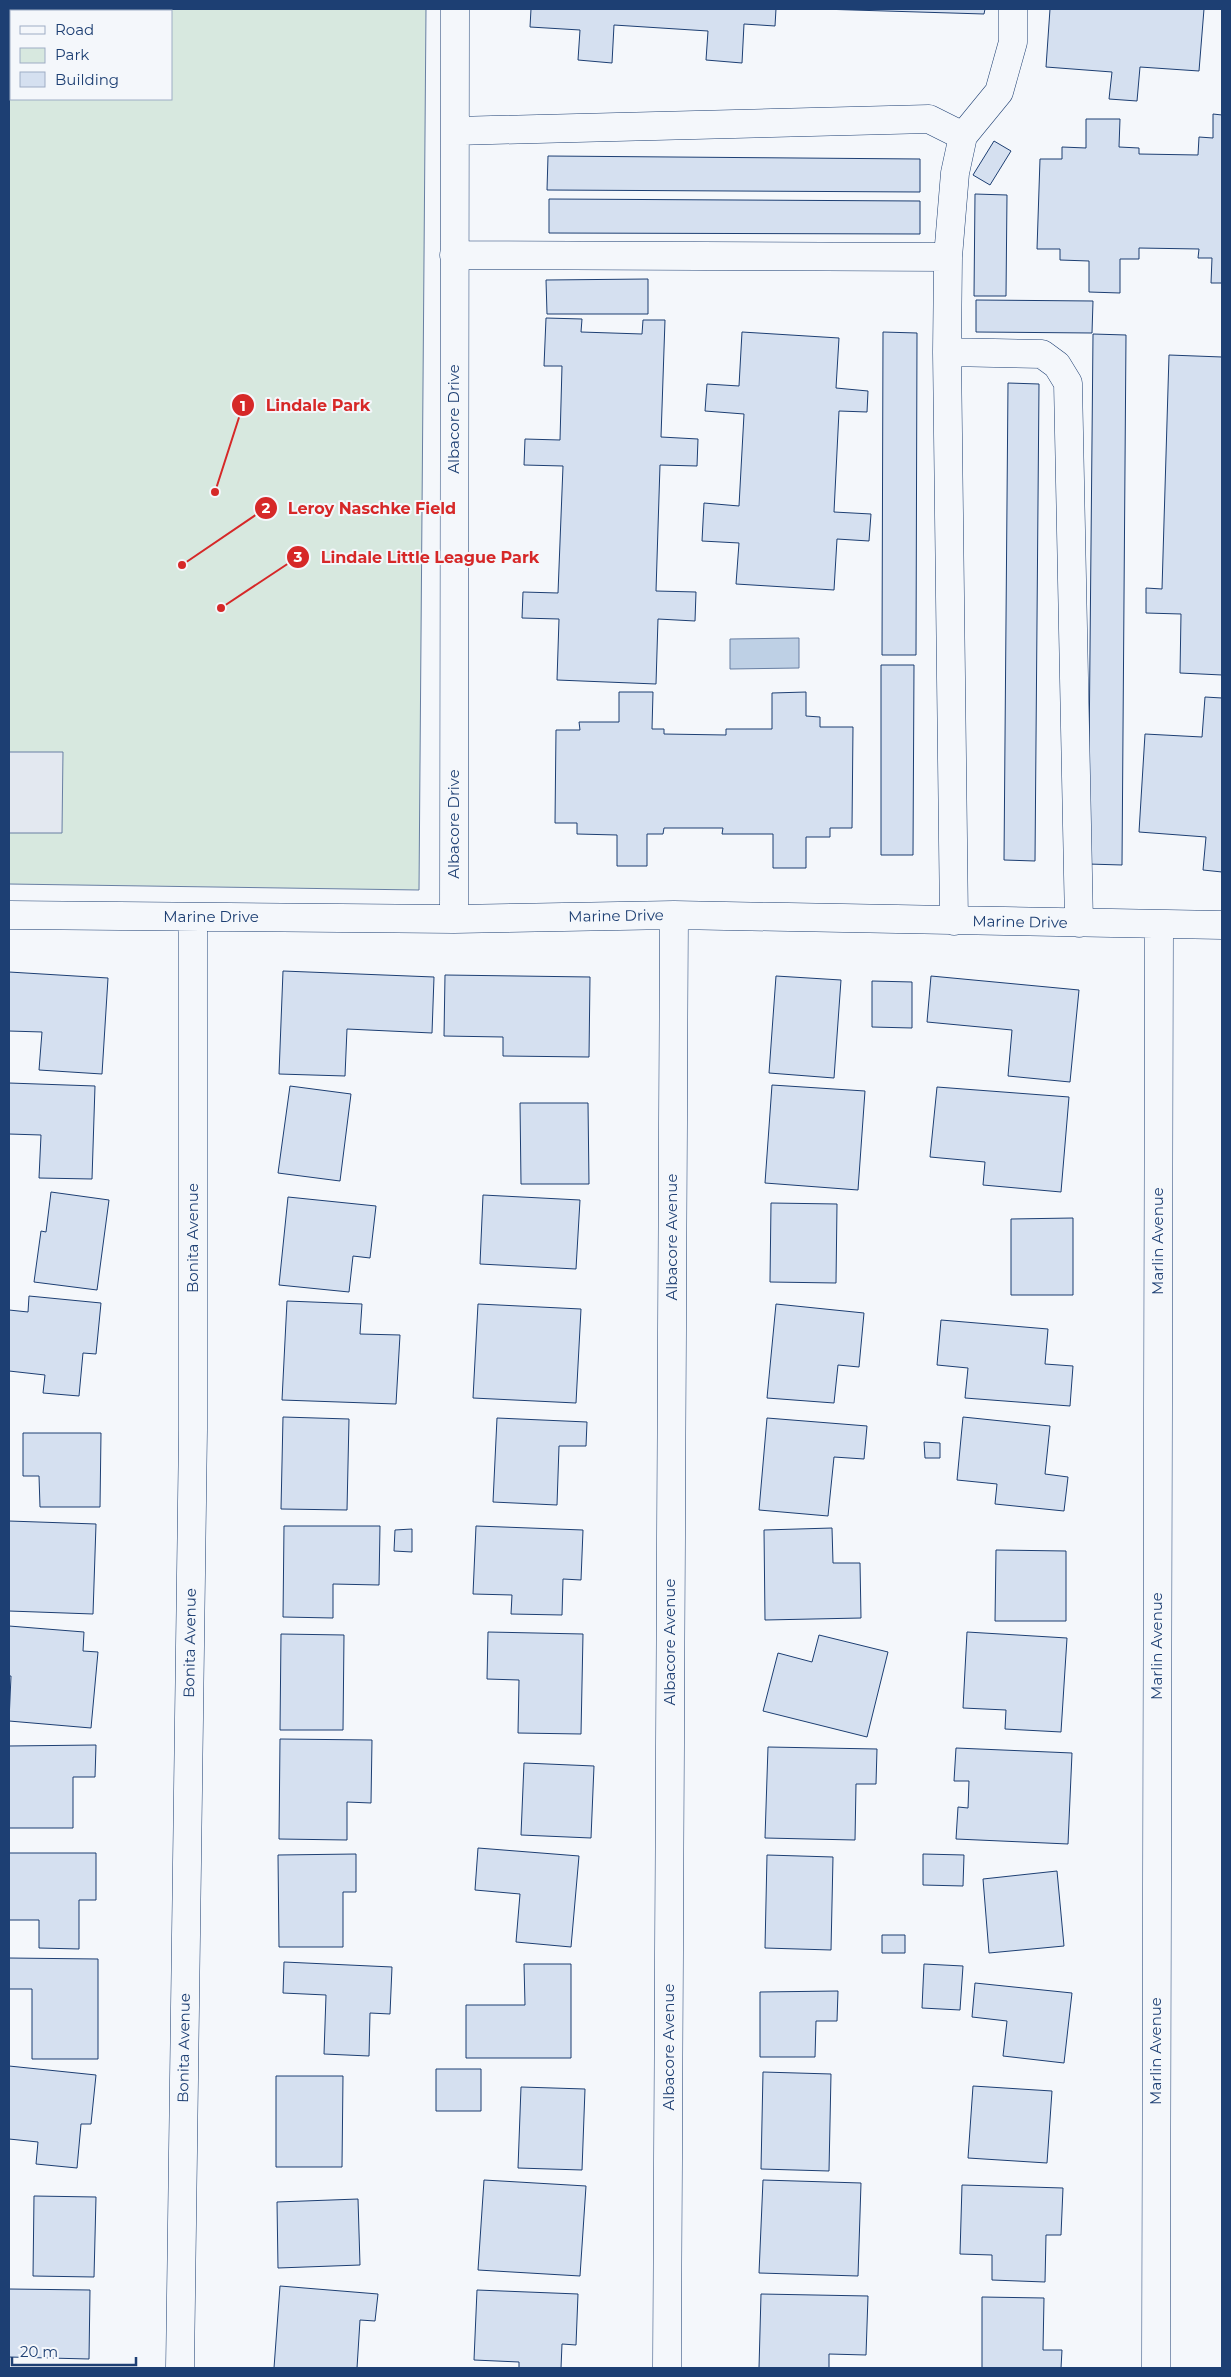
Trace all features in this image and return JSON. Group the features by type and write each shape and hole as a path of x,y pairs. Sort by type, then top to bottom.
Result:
{"street":[{"name":"Albacore Drive","path":"454,919 455,9"},
{"path":"954,921 947,352 948,256 955,173 963,136 999,92 1013,42 1013,9"},
{"path":"455,131 929,119 963,136"},
{"path":"454,255 948,256"},
{"path":"947,352 1042,354 1057,365 1068,383 1079,923"},
{"name":"Marine Drive","path":"9,915 454,919 674,915 1222,925"},
{"name":"Albacore Avenue","path":"667,2368 674,915"},
{"name":"Bonita Avenue","path":"180,2368 193,1430 193,917"},
{"name":"Marlin Avenue","path":"1156,2368 1159,925"}],"green space":[{"path":"9,9 426,9 419,890 9,884"}],"shaded area":[{"path":"9,752 63,752 62,833 9,833"}],"water":[{"path":"799,638 799,668 730,669 730,639"}],"building":[{"path":"531,9 776,9 775,26 744,24 742,63 706,60 708,31 614,25 612,63 578,60 580,30 530,27"},
{"path":"820,9 985,9 984,14"},
{"path":"1050,9 1204,9 1199,71 1140,67 1137,101 1109,99 1112,72 1046,67"},
{"path":"1213,114 1222,115 1222,283 1211,283 1212,258 1198,258 1199,249 1139,248 1139,259 1120,259 1120,293 1089,292 1089,261 1060,260 1060,249 1037,249 1040,159 1062,159 1062,147 1086,148 1086,119 1120,119 1119,147 1139,148 1139,154 1198,155 1199,137 1213,138"},
{"path":"994,141 1011,151 990,185 973,175"},
{"path":"548,156 920,159 920,192 547,190"},
{"path":"975,194 1007,195 1006,296 974,296"},
{"path":"549,199 920,201 920,234 549,233"},
{"path":"648,279 648,314 547,314 546,280"},
{"path":"976,300 1093,301 1092,333 976,332"},
{"path":"546,318 582,319 581,332 642,334 643,320 665,320 661,437 698,439 697,466 660,465 656,591 696,592 695,621 658,619 656,684 557,680 559,619 522,618 523,592 558,593 563,466 524,465 525,439 560,440 562,366 544,366"},
{"path":"742,332 839,338 836,388 868,391 867,412 839,411 834,512 871,514 869,541 837,539 834,590 736,584 739,543 702,541 704,503 739,506 744,414 705,411 707,384 739,386"},
{"path":"883,332 917,333 916,655 882,655"},
{"path":"1093,334 1126,335 1122,865 1088,864"},
{"path":"1169,355 1222,357 1222,675 1180,673 1181,614 1146,613 1146,588 1162,589"},
{"path":"1008,383 1039,384 1035,861 1004,860"},
{"path":"881,665 914,665 913,855 881,855"},
{"path":"619,692 653,692 652,729 664,729 664,734 726,735 726,729 772,729 772,693 806,692 806,716 820,717 820,727 853,727 852,828 830,828 830,837 806,837 806,868 773,868 773,834 722,834 723,828 664,828 663,834 647,834 647,866 617,866 617,835 577,834 577,823 555,823 556,730 580,730 579,722 619,722"},
{"path":"1205,697 1222,698 1222,872 1203,870 1206,837 1139,832 1145,734 1202,737"},
{"path":"283,971 434,977 432,1033 347,1029 345,1076 279,1074"},
{"path":"9,972 108,978 102,1074 39,1070 42,1032 9,1031"},
{"path":"445,975 590,977 589,1057 503,1056 503,1037 444,1036"},
{"path":"776,976 841,980 834,1078 769,1073"},
{"path":"931,976 1079,990 1070,1082 1008,1076 1012,1030 927,1022"},
{"path":"872,981 912,982 912,1028 872,1027"},
{"path":"9,1083 95,1086 92,1179 39,1178 41,1135 9,1134"},
{"path":"772,1085 865,1091 858,1190 765,1183"},
{"path":"290,1086 351,1094 340,1181 278,1173"},
{"path":"937,1087 1069,1097 1061,1192 983,1185 985,1162 930,1157"},
{"path":"520,1103 588,1103 589,1184 521,1184"},
{"path":"51,1192 109,1200 97,1290 34,1282 41,1231 46,1232"},
{"path":"483,1195 580,1200 576,1269 480,1264"},
{"path":"288,1197 376,1206 370,1258 353,1256 349,1292 279,1285"},
{"path":"771,1203 837,1204 836,1283 770,1282"},
{"path":"1073,1218 1073,1295 1011,1295 1011,1219"},
{"path":"29,1296 101,1303 96,1354 83,1353 79,1396 43,1393 45,1375 9,1371 9,1310 28,1312"},
{"path":"287,1301 362,1304 360,1334 400,1335 396,1404 282,1400"},
{"path":"478,1304 581,1309 576,1403 473,1398"},
{"path":"776,1304 864,1313 859,1367 838,1365 834,1403 767,1398"},
{"path":"941,1320 1048,1329 1045,1364 1073,1366 1070,1406 965,1398 968,1368 937,1365"},
{"path":"283,1417 349,1419 347,1510 281,1509"},
{"path":"963,1417 1050,1426 1045,1474 1068,1477 1064,1511 995,1504 997,1484 957,1480"},
{"path":"497,1418 587,1422 586,1446 559,1446 557,1505 493,1502"},
{"path":"767,1418 867,1426 864,1459 834,1457 828,1516 759,1510"},
{"path":"23,1433 101,1433 100,1507 40,1507 39,1476 23,1476"},
{"path":"924,1442 940,1443 940,1458 925,1458"},
{"path":"9,1521 96,1524 93,1614 9,1611"},
{"path":"284,1526 380,1526 379,1585 333,1584 333,1618 283,1617"},
{"path":"476,1526 583,1530 581,1580 563,1579 562,1615 511,1614 512,1595 473,1594"},
{"path":"832,1528 833,1563 860,1563 861,1618 765,1620 764,1530"},
{"path":"412,1529 412,1552 394,1551 395,1530"},
{"path":"996,1550 1066,1551 1066,1621 995,1621"},
{"path":"9,1626 84,1632 83,1651 98,1652 91,1728 9,1721 11,1676 9,1676"},
{"path":"488,1632 583,1634 581,1734 518,1733 519,1680 487,1679"},
{"path":"967,1632 1067,1638 1061,1732 1005,1729 1006,1710 963,1708"},
{"path":"281,1634 344,1635 343,1730 280,1730"},
{"path":"819,1635 888,1652 867,1737 763,1711 778,1653 812,1662"},
{"path":"280,1739 372,1740 371,1803 347,1802 347,1840 279,1839"},
{"path":"96,1745 95,1777 73,1777 73,1828 9,1828 9,1746"},
{"path":"768,1747 877,1749 876,1784 856,1784 855,1840 765,1838"},
{"path":"956,1748 1072,1753 1068,1844 956,1839 958,1807 968,1808 969,1781 954,1781"},
{"path":"524,1763 594,1766 591,1838 521,1835"},
{"path":"478,1848 579,1856 571,1947 516,1942 520,1894 475,1890"},
{"path":"9,1853 96,1853 96,1900 79,1900 79,1949 39,1948 39,1920 9,1920"},
{"path":"356,1854 356,1892 343,1892 343,1947 279,1947 278,1855"},
{"path":"923,1854 964,1855 963,1886 923,1885"},
{"path":"767,1855 833,1857 831,1950 765,1948"},
{"path":"1057,1871 1064,1946 989,1953 983,1879"},
{"path":"882,1935 905,1935 905,1953 882,1953"},
{"path":"9,1958 98,1959 98,2059 32,2059 32,1989 9,1989"},
{"path":"284,1962 392,1967 390,2014 370,2013 369,2056 324,2054 326,1995 283,1993"},
{"path":"524,1964 571,1964 571,2058 466,2058 466,2005 525,2005"},
{"path":"924,1964 963,1966 960,2010 922,2008"},
{"path":"975,1983 1072,1993 1064,2063 1003,2056 1007,2021 972,2017"},
{"path":"838,1991 837,2021 816,2021 815,2057 760,2057 760,1992"},
{"path":"9,2066 96,2075 91,2124 81,2124 77,2168 36,2164 38,2142 9,2139"},
{"path":"436,2069 481,2069 481,2111 436,2111"},
{"path":"763,2072 831,2074 829,2171 761,2169"},
{"path":"276,2076 343,2076 342,2167 276,2167"},
{"path":"973,2086 1052,2091 1047,2163 968,2158"},
{"path":"521,2087 585,2089 582,2170 518,2168"},
{"path":"484,2180 586,2186 580,2276 478,2270"},
{"path":"763,2180 861,2183 858,2276 759,2273"},
{"path":"962,2185 1063,2188 1061,2235 1046,2235 1045,2282 992,2280 992,2255 960,2254"},
{"path":"34,2196 96,2197 94,2277 33,2276"},
{"path":"358,2199 360,2265 278,2268 277,2202"},
{"path":"280,2286 378,2294 375,2321 360,2320 357,2368 274,2368"},
{"path":"9,2289 90,2290 89,2359 9,2357"},
{"path":"477,2290 578,2294 576,2345 562,2344 561,2368 519,2368 519,2362 474,2360"},
{"path":"761,2294 868,2296 866,2355 829,2354 829,2368 759,2368"},
{"path":"982,2297 1044,2298 1043,2350 1062,2350 1061,2368 982,2368"}],"place":[{"name":"Lindale Park","path":"215,492"},
{"name":"Leroy Naschke Field","path":"182,565"},
{"name":"Lindale Little League Park","path":"221,608"}]}
